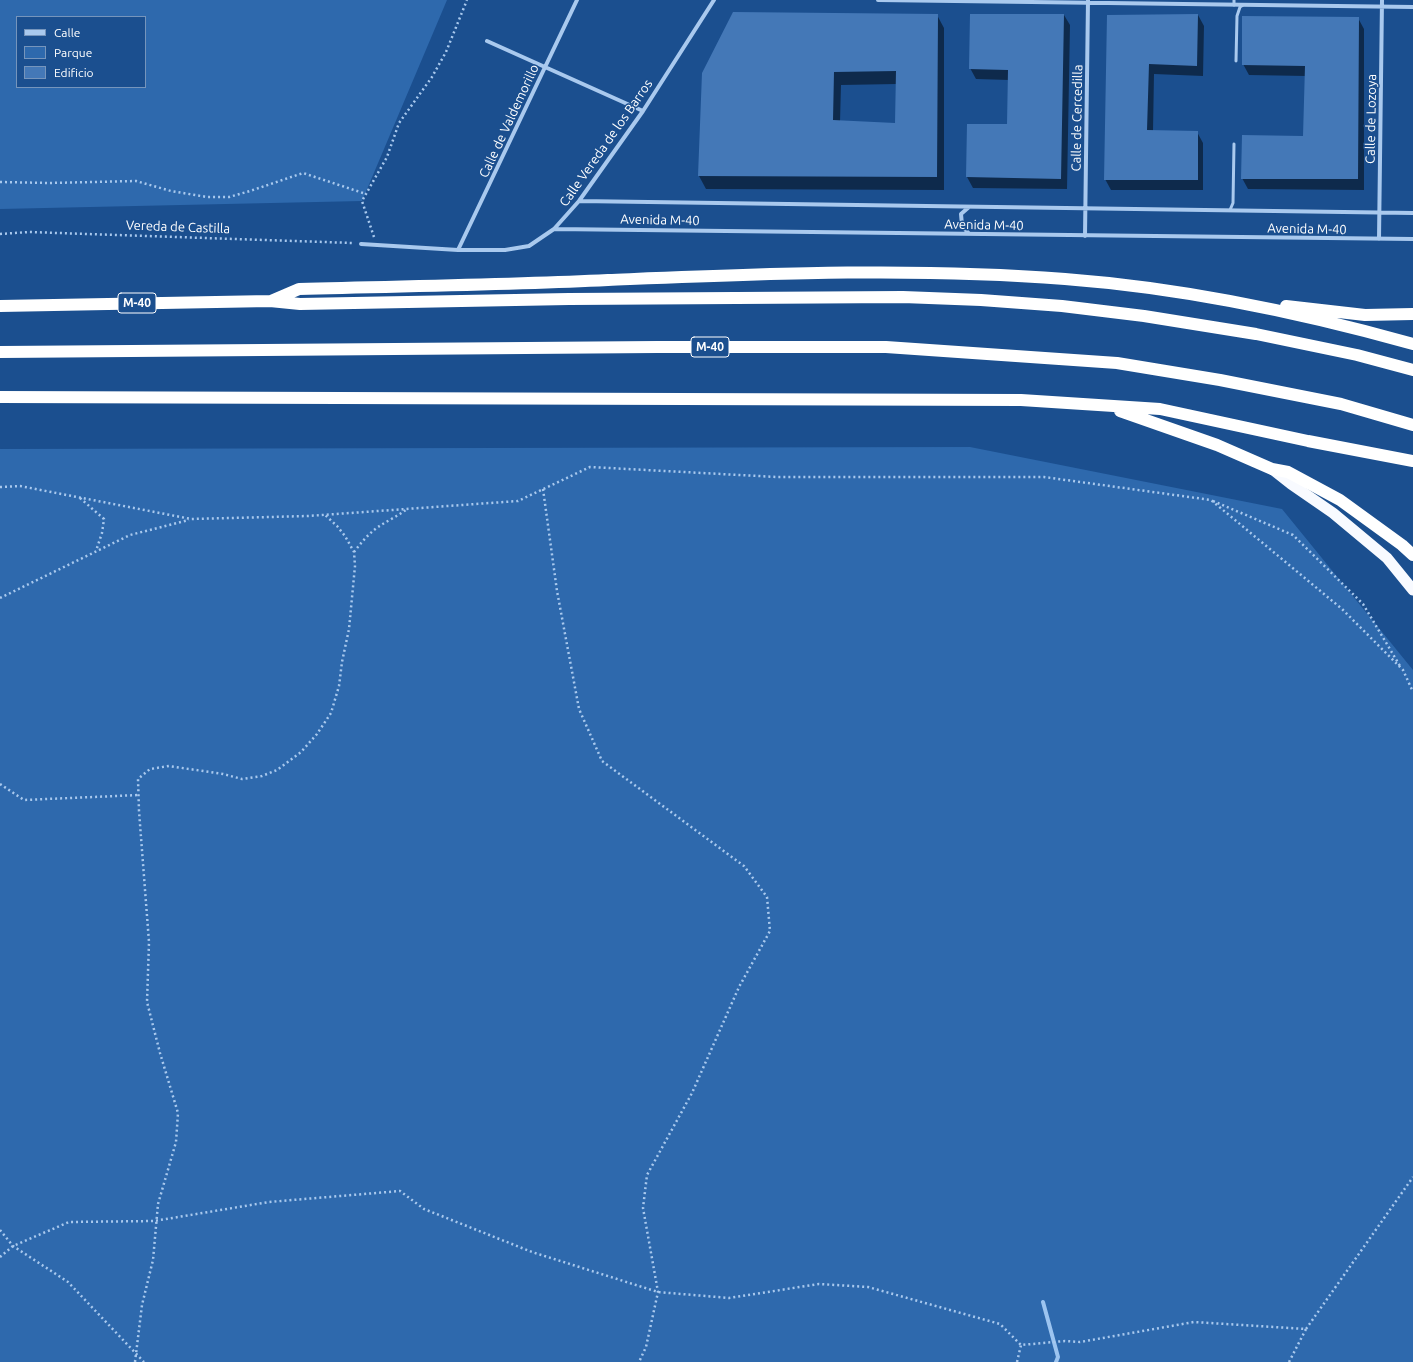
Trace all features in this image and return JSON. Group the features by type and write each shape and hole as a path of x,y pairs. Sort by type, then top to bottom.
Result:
{"highway":[{"path":"270,301 298,288 565,282 801,273 985,274 1066,279 1162,289 1251,305 1413,344"},
{"name":"M-40","path":"0,306 270,301 300,304 609,299 903,297 981,300 1107,311 1256,334 1358,355 1413,370"},
{"path":"1251,305 1276,305 1365,315 1413,314"},
{"name":"M-40","path":"0,352 657,347 886,347 1117,363 1220,380 1341,404 1413,425"},
{"path":"0,397 1021,400 1106,407 1160,409 1308,441 1413,461"},
{"path":"1106,407 1217,445 1272,469 1288,472 1340,500 1402,545 1413,555"},
{"path":"1272,469 1333,513 1387,558 1413,590"}],"street":[{"name":"Calle de Valdemorillo","path":"458,250 577,0"},
{"name":"Calle Vereda de los Barros","path":"361,244 458,250 505,250 529,246 554,229 579,202 643,111 714,0"},
{"path":"878,0 1234,2 1244,5 1413,7"},
{"name":"Calle de Lozoya","path":"1379,239 1382,0"},
{"name":"Calle de Cercedilla","path":"1085,236 1088,1"},
{"path":"487,41 643,111"},
{"name":"Avenida M-40","path":"579,202 1413,212"},
{"path":"969,234 962,225 961,214 970,207"},
{"name":"Avenida M-40","path":"554,229 1413,239"}],"lane":[{"path":"1236,61 1237,16 1240,7 1244,5"},
{"path":"1230,210 1233,204 1234,144"}],"path":[{"path":"376,245 362,202 387,157 399,123 432,77 446,52 467,0"},
{"path":"0,182 49,183 136,181 171,192 207,197 228,197 303,173 366,194"},
{"name":"Vereda de Castilla","path":"0,234 29,232 355,243"},
{"path":"0,598 130,535 191,519 324,514 518,501 590,468 777,478 1044,477 1211,500 1293,535 1363,604 1403,670 1413,692"},
{"path":"0,486 20,486 191,519"},
{"path":"543,489 557,591 579,709 602,761 744,866 767,897 770,931 739,987 692,1093 648,1176 643,1208 658,1292 646,1347 639,1362"},
{"path":"79,497 104,519 102,533 96,551"},
{"path":"1211,500 1342,608 1403,670"},
{"path":"354,552 364,538 378,527 408,509"},
{"path":"135,1362 142,1305 153,1260 158,1204 176,1142 178,1112 160,1053 147,1002 149,942 138,779 150,769 169,766 242,779 262,776 277,770 295,756 317,734 331,714 338,686 349,629 353,600 355,566 354,552 345,536 324,514"},
{"path":"0,784 24,800 139,795"},
{"path":"1289,1362 1306,1329 1413,1177"},
{"path":"0,1257 13,1246 69,1222 156,1221 270,1202 400,1191 424,1209 532,1252 658,1292 729,1298 819,1284 868,1288 1000,1324 1021,1345 1080,1342 1194,1322 1306,1329"},
{"path":"0,1230 13,1246 68,1282 144,1362"},
{"path":"1017,1362 1021,1345"}],"green space":[{"path":"0,0 447,0 362,201 0,209"},
{"path":"970,447 1282,509 1413,670 1413,1362 0,1362 0,449"}],"building":[{"path":"733,12 938,14 937,177 698,176 702,73","holes":["896,71 895,123 833,120 834,72"]},
{"path":"970,14 1064,14 1061,179 966,177 967,124 1007,124 1008,70 969,69"},
{"path":"1198,14 1197,66 1149,64 1147,130 1198,131 1198,180 1104,180 1107,15"},
{"path":"1242,16 1359,17 1358,179 1241,179 1242,135 1303,136 1305,66 1242,65"}],"waterway":[{"path":"1043,1302 1058,1357 1056,1362"}]}
